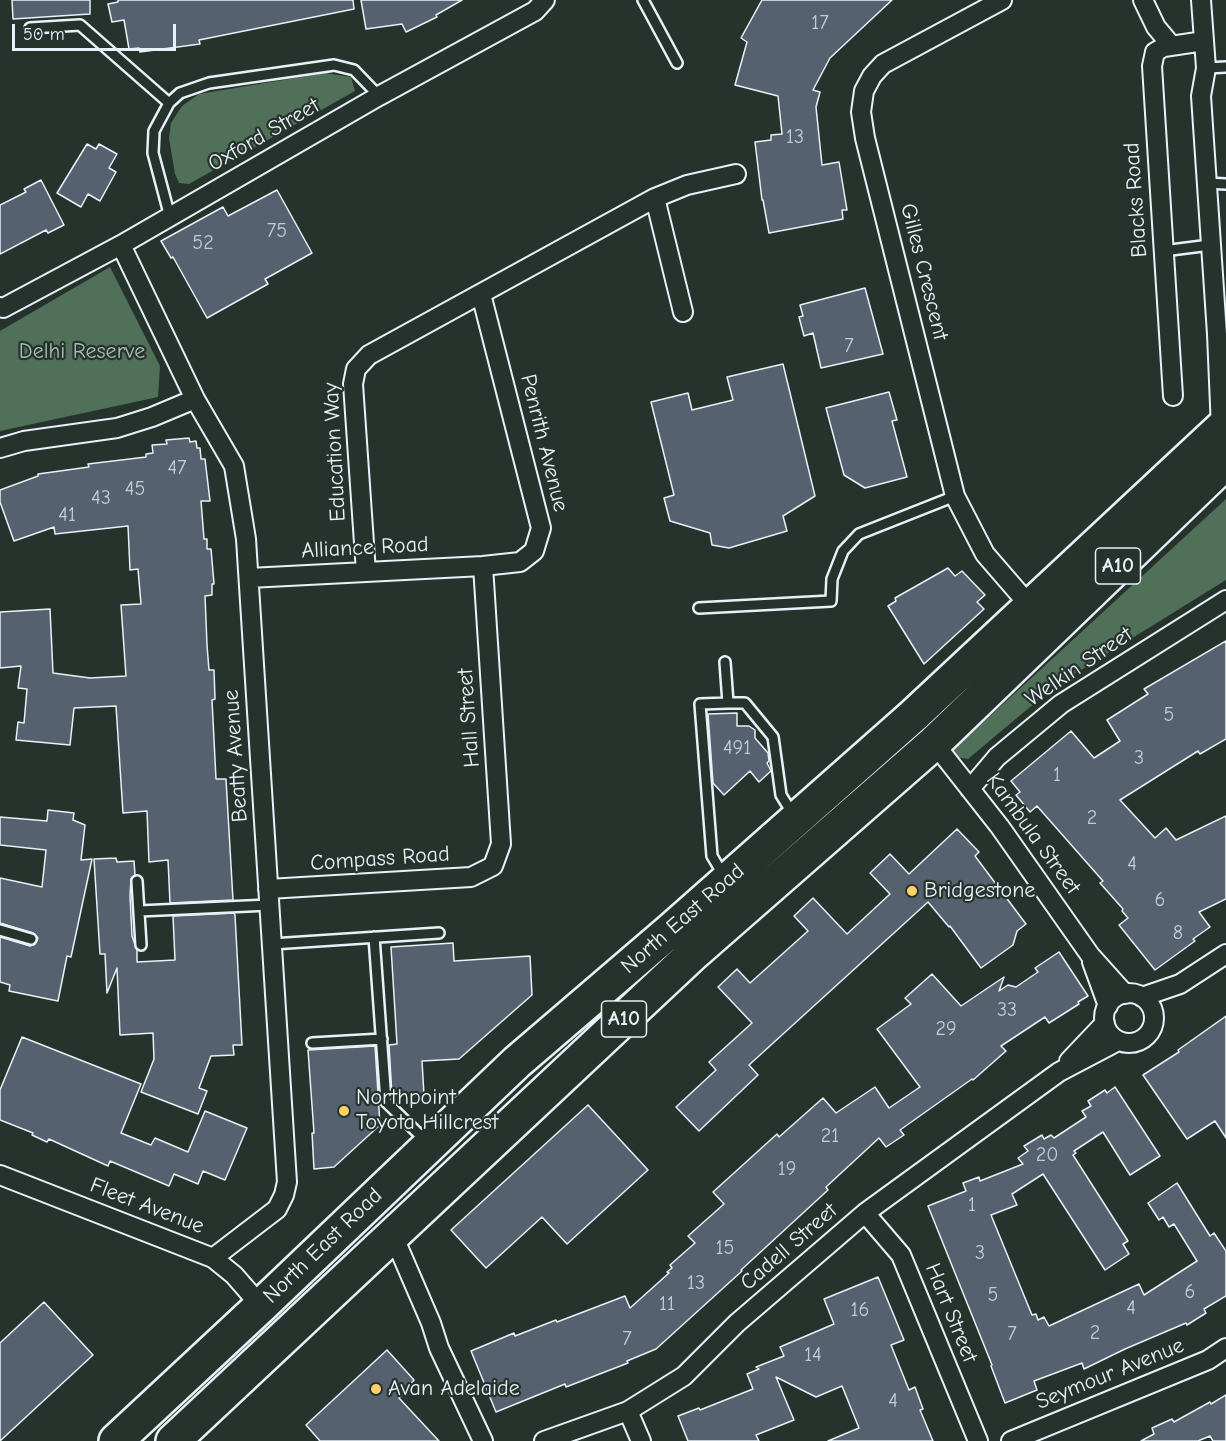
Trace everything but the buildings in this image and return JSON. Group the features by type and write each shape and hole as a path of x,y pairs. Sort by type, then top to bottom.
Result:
{"highway":[{"name":"North East Road","path":"116,1441 517,1062 727,881 913,716 1223,427"},
{"name":"North East Road","path":"173,1441 694,953 934,743 1226,462"},
{"path":"913,716 934,743"},
{"path":"376,1194 393,1235"}],"street":[{"name":"Oxford Street","path":"1,311 535,10 545,0"},
{"name":"Gilles Crescent","path":"1002,0 883,64 872,76 864,91 861,112 955,496 985,554 1030,606"},
{"path":"1143,0 1156,27 1171,45 1204,41"},
{"path":"1201,0 1206,68 1201,96 1223,427"},
{"name":"Blacks Road","path":"1171,45 1155,52 1152,66 1173,396"},
{"name":"Education Way","path":"366,572 353,384 356,369 369,355 655,198 687,185 736,174"},
{"path":"655,198 683,312"},
{"name":"Beatty Avenue","path":"121,245 195,399 234,466 246,539 287,1182 278,1209 213,1258"},
{"name":"Penrith Avenue","path":"481,294 541,528 534,551 520,562 483,566"},
{"path":"0,448 24,441 117,428 152,417 195,399"},
{"name":"Alliance Road","path":"249,578 483,566"},
{"name":"Hall Street","path":"483,566 501,844 493,866"},
{"name":"Welkin Street","path":"970,789 998,757 1061,704 1226,600"},
{"name":"Kambula Street","path":"934,743 1000,827 1090,955 1134,996"},
{"name":"Compass Road","path":"269,897 471,877 493,866"},
{"path":"1180,984 1154,1017 1149,1034 1143,1039 1135,1043 1118,1041 1111,1036 1106,1014 1113,999 1180,984 1226,954"},
{"name":"Kambula Street","path":"1090,955 1106,1014"},
{"path":"1134,996 1149,1003 1154,1017"},
{"name":"Cadell Street","path":"1059,1072 1106,1014"},
{"name":"Cadell Street","path":"544,1441 628,1411 684,1376 737,1323 866,1213 1059,1072 1118,1041"},
{"name":"Fleet Avenue","path":"0,1175 213,1258 234,1275 261,1306"},
{"name":"Hart Street","path":"866,1213 901,1255 978,1441"},
{"path":"393,1235 440,1348 483,1441"},
{"name":"Seymour Avenue","path":"1011,1441 1208,1360 1226,1348"},
{"path":"628,1411 641,1441"}],"lane":[{"path":"644,0 677,63"},
{"path":"30,28 80,25 169,103"},
{"path":"170,217 153,153 154,131 169,103 180,93 209,83 334,65 354,70 379,96"},
{"path":"1206,68 1226,67"},
{"path":"1206,183 1226,184"},
{"path":"1163,251 1210,245"},
{"path":"699,608 831,601 832,579 843,551 859,534 955,496"},
{"path":"725,662 728,703"},
{"path":"727,881 712,856 700,704 746,703 773,737 781,795 796,820"},
{"path":"137,881 141,945"},
{"path":"139,911 269,897"},
{"path":"0,930 31,939"},
{"path":"272,944 439,933"},
{"path":"374,937 386,1102 429,1144"},
{"path":"312,1043 382,1039"}],"green space":[{"path":"325,73 351,77 355,91 189,184 179,183 175,174 169,138 171,123 182,106 199,94"},
{"name":"Delhi Reserve","path":"110,267 160,366 158,397 0,431 0,331"},
{"path":"1226,499 1226,580 1055,686 968,759 955,757 952,751"}],"place":[{"name":"Bridgestone","path":"912,891"},
{"name":"Northpoint Toyota Hillcrest","path":"344,1111"},
{"name":"Avan Adelaide","path":"376,1389"}]}
